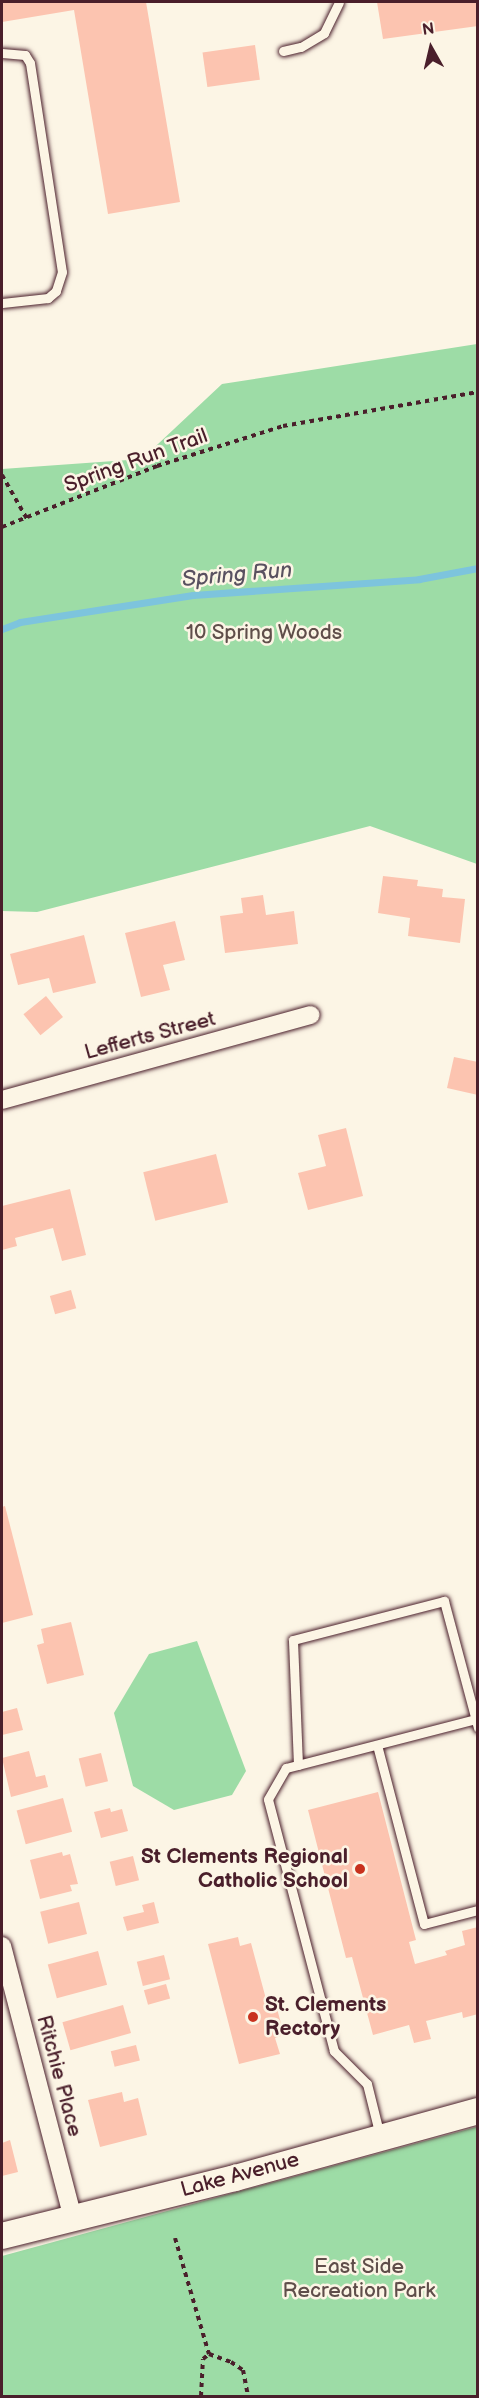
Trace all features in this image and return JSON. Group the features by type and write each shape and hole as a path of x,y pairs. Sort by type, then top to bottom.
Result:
{"main road":[{"name":"Lake Avenue","path":"2,2236 477,2111"}],"street":[{"name":"Lefferts Street","path":"2,1100 311,1015"},
{"name":"Ritchie Place","path":"2,1946 73,2218"}],"lane":[{"path":"283,51 301,47 324,33 339,2"},
{"path":"2,53 25,55 30,63 62,272 56,291 48,298 2,303"},
{"path":"298,1765 293,1640 444,1600 476,1724 377,1745 298,1765 286,1768 268,1799 334,2050 367,2084 381,2138"},
{"path":"377,1745 424,1924 477,1910"}],"path":[{"name":"Spring Run Trail","path":"2,527 157,466 283,426 477,392"},
{"path":"2,475 27,519"},
{"path":"175,2238 209,2354"},
{"path":"201,2397 203,2360 209,2354"},
{"path":"209,2354 231,2362 243,2370 248,2397"}],"green space":[{"name":"10 Spring Woods","path":"477,344 477,864 370,826 37,912 2,911 2,469 142,459 222,384"},
{"path":"197,1641 246,1771 232,1795 174,1810 133,1786 114,1713 149,1654"},
{"name":"East Side Recreation Park","path":"476,2127 477,2396 2,2396 2,2256"}],"building":[{"path":"2,2 146,2 180,202 108,214 74,10 2,22"},
{"path":"377,2 478,2 478,26 383,39"},
{"path":"255,45 260,80 207,87 203,52"},
{"path":"383,876 418,880 417,886 443,889 442,897 465,899 460,943 408,936 410,918 378,913"},
{"path":"263,895 266,915 294,911 298,944 225,953 220,916 243,913 241,898"},
{"path":"175,921 185,960 163,965 170,990 141,997 125,933"},
{"path":"84,935 96,983 53,993 49,978 18,985 10,954"},
{"path":"46,996 63,1017 40,1035 23,1014"},
{"path":"454,1057 478,1062 478,1095 447,1088"},
{"path":"346,1128 363,1196 308,1210 298,1173 326,1166 318,1135"},
{"path":"216,1154 228,1203 155,1221 143,1172"},
{"path":"70,1189 86,1255 62,1261 53,1228 15,1238 17,1246 2,1250 2,1206"},
{"path":"71,1290 76,1308 55,1314 50,1296"},
{"path":"5,1506 33,1615 2,1623 2,1507"},
{"path":"71,1622 84,1675 47,1684 37,1645 44,1643 41,1629"},
{"path":"17,1708 23,1730 2,1735 2,1712"},
{"path":"29,1751 36,1777 45,1775 48,1787 11,1797 2,1758"},
{"path":"101,1753 108,1781 86,1787 79,1759"},
{"name":"St Clements Regional Catholic School","path":"378,1792 416,1940 409,1942 415,1964 447,1955 445,1951 465,1945 462,1931 478,1927 478,2014 463,2018 462,2012 426,2021 431,2039 414,2043 409,2025 373,2035 352,1957 346,1958 308,1810"},
{"path":"63,1798 72,1832 26,1844 17,1810"},
{"path":"110,1808 111,1812 122,1809 128,1831 101,1838 94,1812"},
{"path":"62,1852 63,1856 70,1854 78,1884 70,1885 72,1891 40,1899 30,1860"},
{"path":"133,1856 139,1880 116,1886 110,1862"},
{"path":"79,1902 87,1934 48,1944 40,1912"},
{"path":"154,1902 159,1923 127,1931 123,1917 144,1912 142,1905"},
{"name":"St. Clements Rectory","path":"238,1937 240,1946 251,1943 266,1999 274,1997 284,2035 275,2038 280,2054 239,2064 208,1944"},
{"path":"98,1951 107,1985 57,1998 48,1964"},
{"path":"164,1955 170,1979 143,1986 137,1962"},
{"path":"166,1984 170,1998 148,2005 144,1990"},
{"path":"123,2005 131,2033 70,2050 62,2022"},
{"path":"136,2045 140,2061 115,2067 111,2051"},
{"path":"122,2092 124,2102 138,2098 147,2135 100,2147 88,2100"},
{"path":"10,2140 18,2172 2,2176 2,2143"}],"waterway":[{"name":"Spring Run","path":"2,629 20,622 193,595 419,579 478,568"}],"place":[{"name":"St Clements Regional Catholic School","path":"360,1869"},
{"name":"St. Clements Rectory","path":"253,2017"}]}
